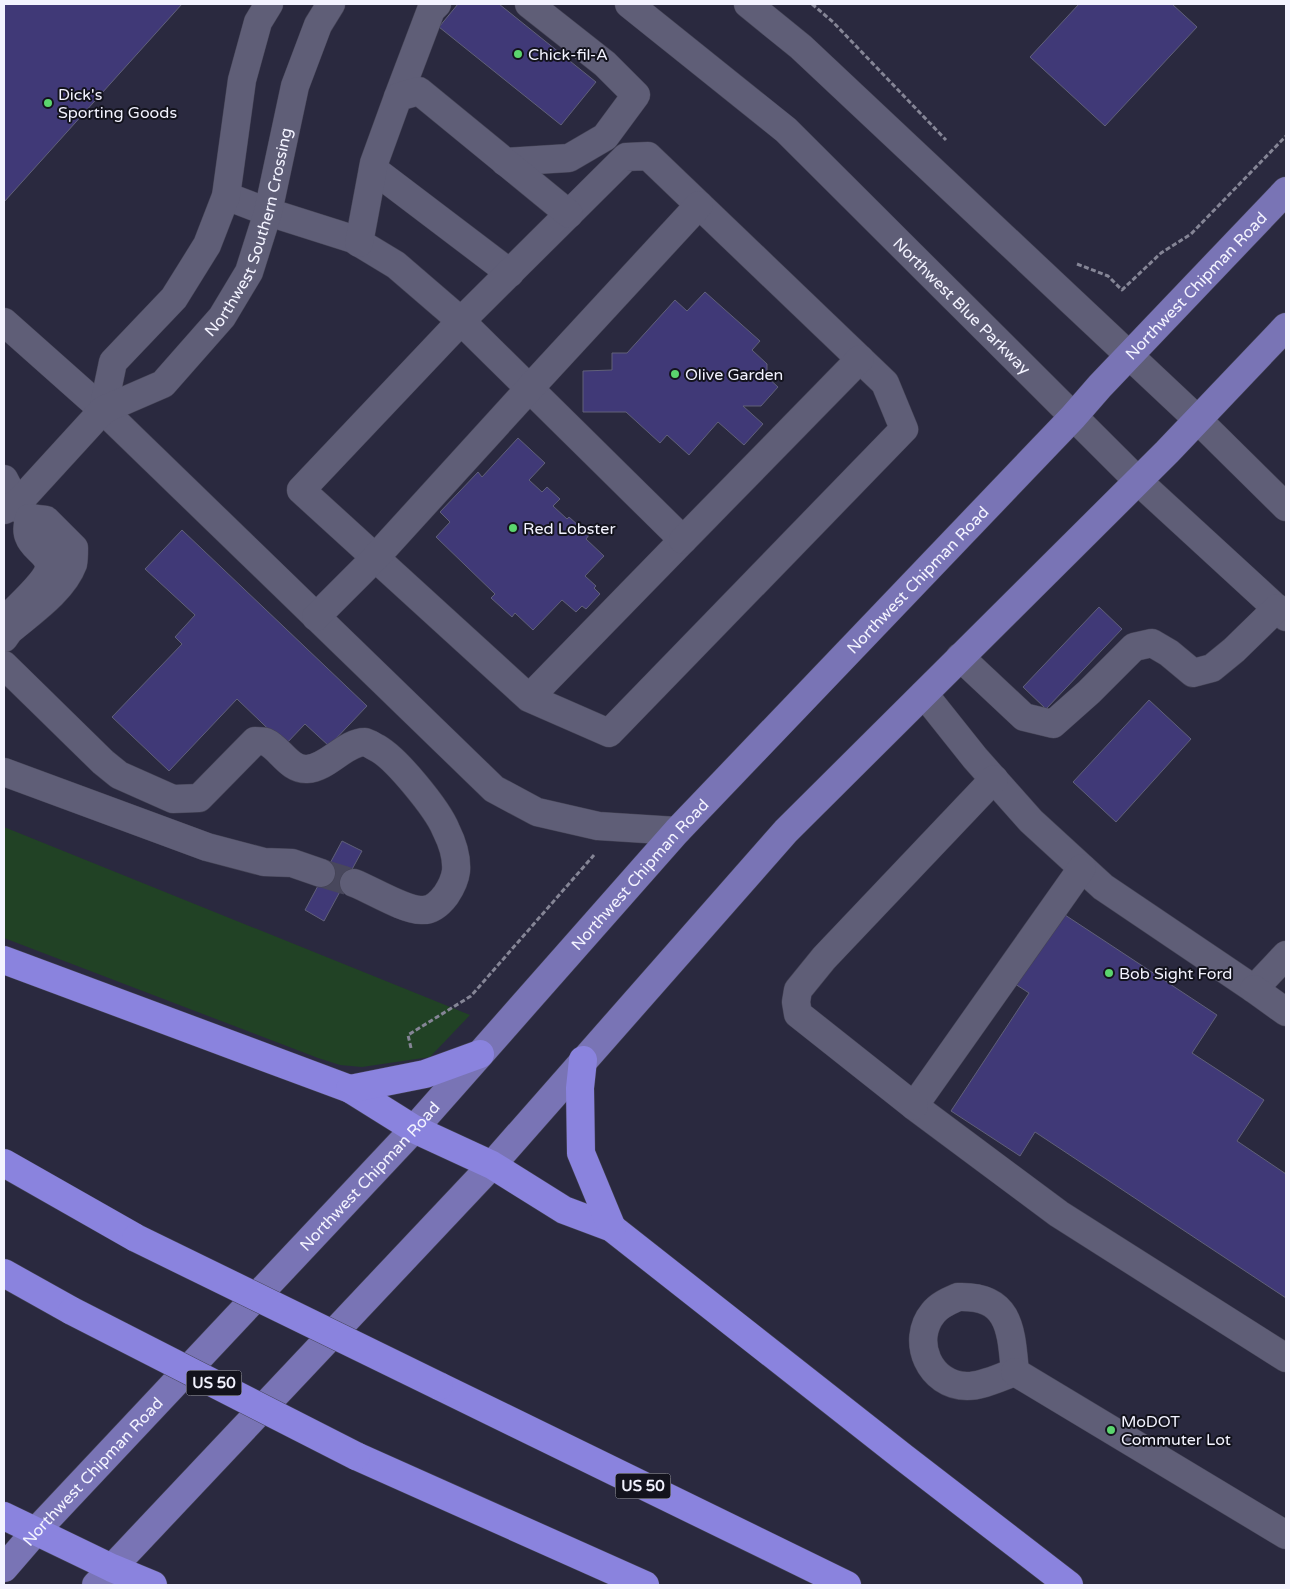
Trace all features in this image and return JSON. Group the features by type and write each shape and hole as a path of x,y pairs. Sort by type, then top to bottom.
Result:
{"highway":[{"path":"4,960 350,1089 414,1129 492,1165 564,1210 612,1228 1069,1585"},
{"path":"350,1089 419,1075 480,1054"},
{"path":"584,1060 580,1088 581,1153 612,1228"},
{"name":"US 50","path":"4,1163 136,1238 847,1585"},
{"name":"US 50","path":"4,1273 356,1456 645,1585"},
{"path":"4,1516 36,1531 104,1577 153,1585"}],"main road":[{"name":"Northwest Chipman Road","path":"4,1568 36,1531 414,1129 677,831 1286,191"},
{"path":"104,1577 492,1165 786,831 1138,481 1286,326"}],"street":[{"name":"Northwest Southern Crossing","path":"103,410 113,362 174,298 207,245 226,196 242,80 258,22 269,4"},
{"name":"Northwest Southern Crossing","path":"17,510 103,410 163,384 222,317 249,272 268,212 295,86 318,25 331,4"},
{"path":"360,243 373,169 431,10 437,4"},
{"path":"505,162 569,158 605,137 636,95 605,64 529,4"},
{"name":"Northwest Blue Parkway","path":"629,4 786,130 1138,481 1282,612"},
{"path":"748,4 801,47 1198,420 1286,507"},
{"path":"398,97 419,91 569,214"},
{"path":"648,156 885,383 904,429 609,733 529,698 302,490 461,321 569,214 626,157 648,156"},
{"path":"373,169 510,273"},
{"path":"226,196 268,212 353,239 396,265 461,321 683,540"},
{"path":"316,617 375,558 699,205"},
{"path":"4,322 103,410 494,789 537,812 603,826 677,831"},
{"path":"529,698 860,359"},
{"path":"4,479 27,528 28,536 32,543 46,557 49,568 47,575 39,585 4,621"},
{"path":"4,638 9,631 53,592 66,577 74,562 74,548 53,526 46,520 17,510"},
{"path":"960,657 1024,717 1053,724 1089,692 1134,647 1152,643 1170,653 1193,673 1212,668 1282,612"},
{"path":"4,665 103,762 119,775 173,799 199,798 255,740 266,742 291,763 300,768 309,769 325,763 339,753 356,745 366,742 378,748 406,773 438,815 446,829 454,854 456,872 450,888 444,897 432,908 421,910 407,907 354,883"},
{"path":"924,694 1031,822 1103,887 1286,1012"},
{"path":"4,772 207,848 264,862 292,863 321,873"},
{"path":"994,779 824,958 798,990 796,1002 798,1014 914,1106 1059,1214 1286,1358"},
{"path":"914,1106 1082,868"},
{"path":"1254,989 1286,955"},
{"path":"1015,1372 1286,1535"}],"path":[{"path":"812,4 833,22 950,144"},
{"path":"1069,262 1108,276 1122,290 1161,253 1191,234 1286,136"},
{"path":"419,1075 408,1035 470,996 600,848 603,826"}],"green space":[{"path":"4,827 470,1015 430,1057 362,1067 340,1065 4,938"}],"building":[{"name":"Dick's Sporting Goods","path":"4,4 182,4 4,202"},
{"name":"Chick-fil-A","path":"458,4 499,4 596,82 561,125 439,27"},
{"path":"1079,4 1172,4 1197,27 1105,126 1030,57"},
{"name":"Olive Garden","path":"705,292 760,341 752,350 767,364 767,377 778,387 761,406 743,406 763,424 744,445 718,422 689,455 667,435 660,443 626,412 583,412 583,371 612,370 612,353 627,353 675,300 687,311"},
{"name":"Red Lobster","path":"518,438 545,463 529,480 542,492 547,487 560,499 553,506 589,535 586,539 604,556 585,576 596,586 594,588 600,594 586,609 582,606 576,612 562,600 533,630 515,613 512,617 491,598 495,594 436,537 450,522 440,512 478,472 482,477"},
{"path":"182,530 367,706 329,746 305,724 285,745 237,699 169,771 112,717 182,644 175,637 195,615 145,569"},
{"path":"1099,607 1122,629 1046,709 1023,687"},
{"path":"1149,700 1191,739 1116,822 1073,782"},
{"path":"342,841 362,851 324,921 305,910"},
{"path":"1059,911 1217,1015 1192,1053 1264,1100 1237,1141 1286,1174 1286,1298 1035,1132 1020,1156 951,1111 1029,993 1012,982"}],"tunnel":[{"path":"321,873 354,883"}],"place":[{"name":"Chick-fil-A","path":"518,54"},
{"name":"Dick's Sporting Goods","path":"48,103"},
{"name":"Olive Garden","path":"675,374"},
{"name":"Red Lobster","path":"513,528"},
{"name":"Bob Sight Ford","path":"1109,973"},
{"name":"MoDOT Commuter Lot","path":"1111,1430"}]}
